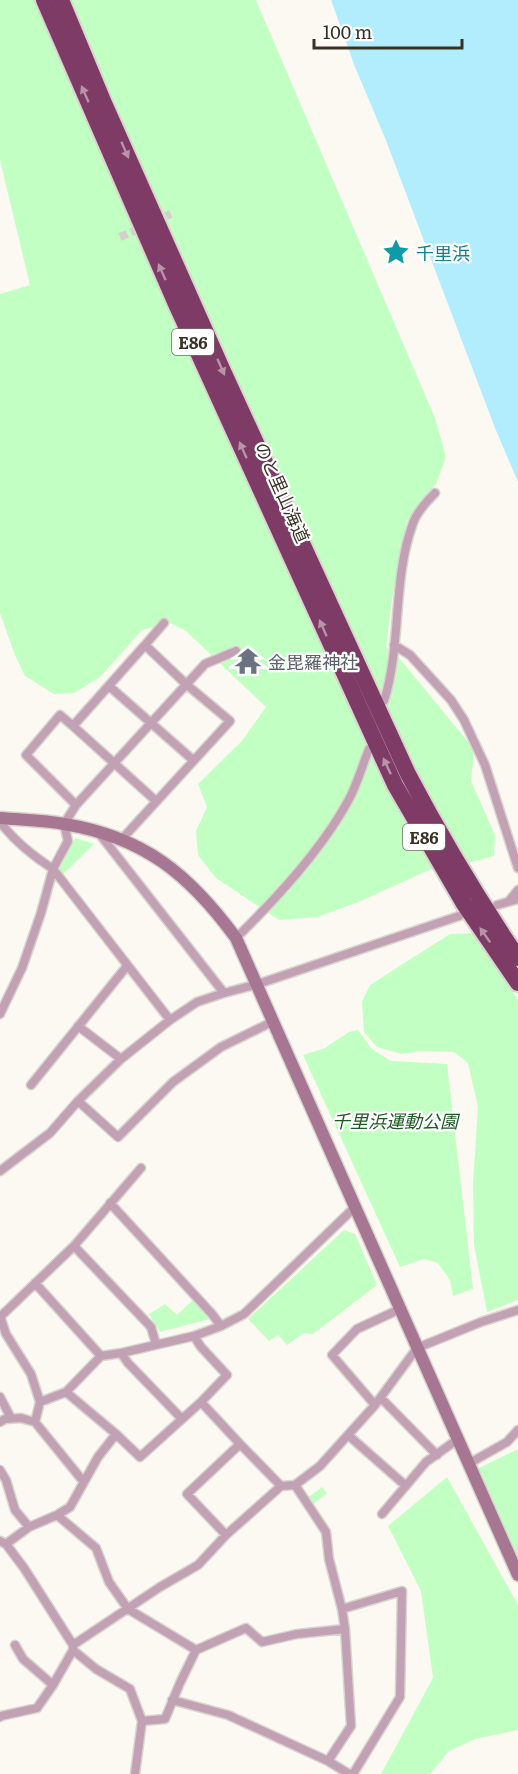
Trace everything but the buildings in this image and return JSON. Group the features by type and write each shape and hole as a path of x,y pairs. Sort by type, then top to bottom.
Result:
{"highway":[{"path":"37,0 70,61"},
{"name":"のと里山海道","path":"44,0 181,315 395,785 464,904 518,983"},
{"name":"のと里山海道","path":"61,0 104,103 223,371 408,774 441,837 518,958"},
{"path":"70,0 90,47 104,103"}],"street":[{"path":"384,702 390,682 408,539 414,520 435,493"},
{"path":"73,726 164,623"},
{"path":"122,839 230,721 145,645"},
{"path":"394,645 410,655 451,699 464,720 485,765 518,868"},
{"path":"0,1014 22,968 54,869 68,840 64,824 76,805 205,664 236,651"},
{"path":"109,686 193,760"},
{"path":"76,805 26,754 60,715 156,801"},
{"path":"236,938 267,908 330,831 350,799 369,749"},
{"path":"0,818 64,824 122,839 167,864 188,882 216,910 236,938 518,1575"},
{"path":"0,822 9,834 34,856 54,869 170,1020"},
{"path":"98,831 224,993"},
{"path":"508,902 518,890"},
{"path":"497,905 518,899"},
{"path":"0,1171 50,1133 78,1101 121,1059 196,1002 258,984 459,916"},
{"path":"31,1085 127,966"},
{"path":"78,1101 118,1137 173,1082 221,1047 274,1021"},
{"path":"78,1026 121,1059"},
{"path":"35,1422 40,1402 31,1374 6,1334 0,1317 74,1246 141,1168"},
{"path":"110,1203 221,1326"},
{"path":"40,1402 66,1392 101,1356 194,1336 244,1314 355,1207"},
{"path":"74,1246 151,1327 156,1344"},
{"path":"35,1283 101,1356"},
{"path":"400,1309 357,1329 332,1354 378,1402 437,1455"},
{"path":"0,1717 37,1708 73,1648 160,1587 198,1565 226,1535 281,1486 295,1485 320,1466 378,1402 417,1348 518,1310"},
{"path":"66,1392 140,1457 201,1402 227,1375 194,1336"},
{"path":"121,1353 182,1419"},
{"path":"0,1397 11,1418"},
{"path":"201,1402 281,1486"},
{"path":"0,1422 5,1419 21,1418 35,1422 83,1480"},
{"path":"468,1464 507,1442 518,1430"},
{"path":"116,1434 83,1480 70,1507 3,1543 24,1568 73,1648 96,1669 130,1689 142,1721 135,1774"},
{"path":"348,1435 406,1486"},
{"path":"382,1514 426,1462 458,1439"},
{"path":"226,1535 187,1494 240,1444"},
{"path":"0,1470 6,1480 15,1510 29,1527"},
{"path":"295,1485 326,1532 329,1559 345,1629 351,1726 328,1761"},
{"path":"57,1515 96,1548 109,1582 128,1609 196,1650"},
{"path":"172,1700 228,1715 351,1774 400,1696 402,1591 342,1609"},
{"path":"142,1721 165,1719 196,1650 246,1628 262,1642 297,1634 345,1629"},
{"path":"15,1645 23,1659 52,1685"}],"green space":[{"path":"0,0 256,0 435,418 446,457 436,484 407,521 392,599 386,647 400,659 474,749 471,781 495,835 494,856 453,867 431,869 361,901 317,917 279,920 216,878 198,855 196,831 207,807 198,784 242,741 266,707 186,631 170,623 142,630 100,677 74,693 54,694 25,676 0,613 0,294 30,285 0,160"},
{"path":"75,838 94,844 63,874 59,870"},
{"path":"477,933 518,1000 518,1300 487,1312 474,1245 473,1183 478,1107 468,1063 454,1052 419,1051 402,1054 377,1047 364,1032 362,1002 370,985 450,934"},
{"name":"千里浜運動公園","path":"358,1030 372,1049 391,1061 447,1064 473,1289 453,1296 450,1280 438,1263 424,1259 400,1267 303,1055 325,1048 349,1032"},
{"path":"344,1230 355,1234 377,1285 313,1334 304,1333 287,1345 278,1335 269,1341 248,1319"},
{"path":"193,1300 210,1319 160,1332 149,1314 165,1304 177,1315"},
{"path":"518,1449 518,1563 477,1469"},
{"path":"447,1477 518,1605 518,1730 475,1739 449,1751 430,1774 381,1774 433,1678 421,1591 388,1526"},
{"path":"322,1487 327,1493 311,1506 306,1499"}],"water":[{"path":"331,0 518,0 518,482 495,428"}],"tunnel":[{"path":"155,221 171,214"},
{"path":"120,237 143,227"}],"place":[{"name":"千里浜","path":"396,252"},
{"name":"金毘羅神社","path":"248,661"}]}
